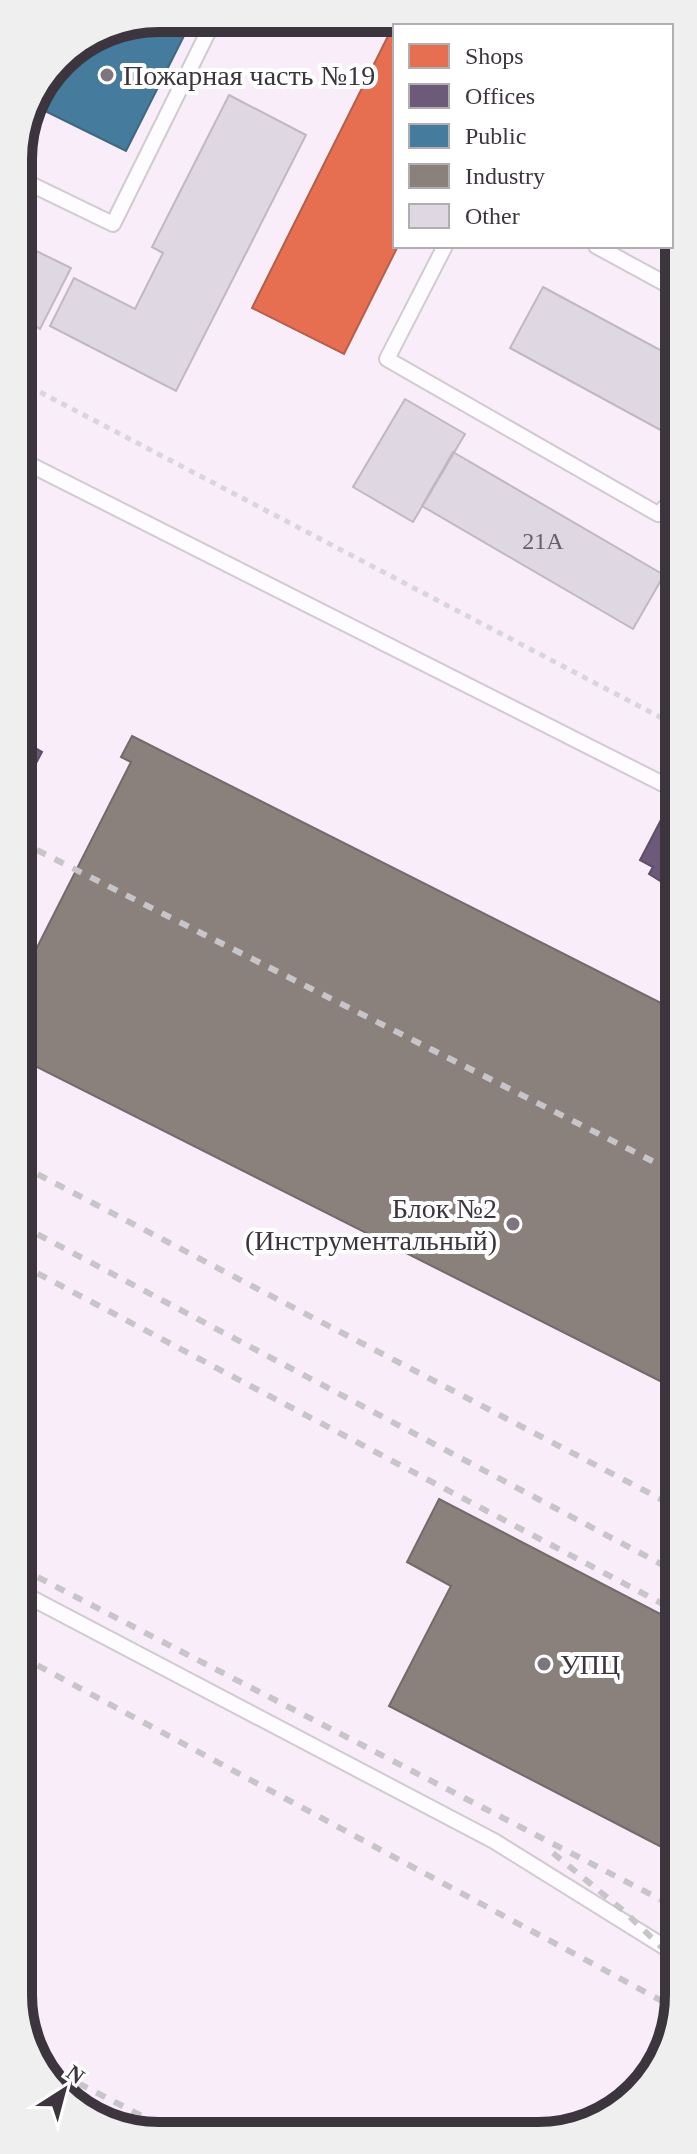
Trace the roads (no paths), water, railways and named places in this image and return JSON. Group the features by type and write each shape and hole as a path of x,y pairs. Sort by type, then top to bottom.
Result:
{"lane":[{"path":"32,185 113,224 208,32"},
{"path":"444,248 387,359 658,514 665,507"},
{"path":"600,248 665,283"},
{"path":"32,466 665,785"},
{"path":"32,1598 494,1841 665,1947"}],"railway":[{"path":"32,848 665,1167"},
{"path":"32,1171 665,1501"},
{"path":"32,1231 665,1566"},
{"path":"32,1270 665,1605"},
{"path":"32,1574 665,1902"},
{"path":"32,1662 665,2003"},
{"path":"553,1853 625,1912 665,1951"},
{"path":"59,2073 153,2121"}],"place":[{"name":"Пожарная часть №19","path":"107,75"},
{"name":"Блок №2 (Инструментальный)","path":"513,1224"},
{"name":"УПЦ","path":"544,1664"}]}
